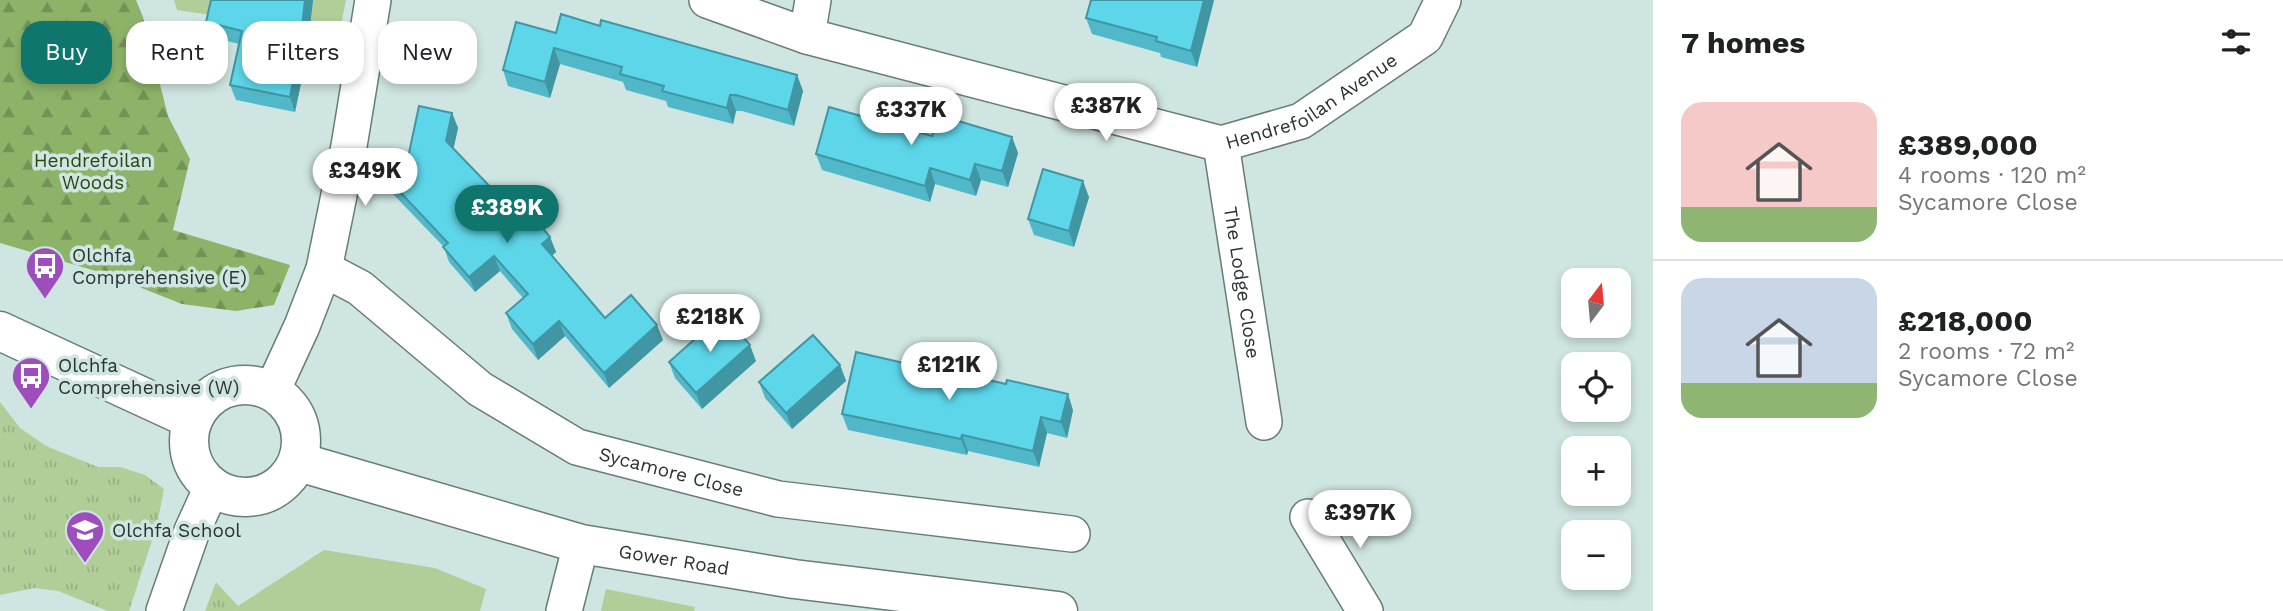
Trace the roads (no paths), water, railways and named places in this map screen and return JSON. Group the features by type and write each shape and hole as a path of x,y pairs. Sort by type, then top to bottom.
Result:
{"main road":[{"path":"0,331 193,420"},
{"path":"235,385 254,385 272,391 288,404 299,422 302,442 299,462 290,477 262,496 245,498 228,495 212,487 201,477 193,464 189,434 193,420 203,403 218,392 235,385"},
{"name":"Gower Road","path":"299,462 581,544 794,579 1059,611"}],"street":[{"path":"272,391 324,269 351,133 373,0"},
{"name":"Hendrefoilan Avenue","path":"707,0 807,36 1221,144 1301,121 1425,37 1443,0"},
{"path":"807,36 813,0"},
{"name":"The Lodge Close","path":"1221,144 1264,422"},
{"name":"Sycamore Close","path":"324,269 360,288 480,389 577,447 778,499 1072,534"},
{"path":"164,611 192,531 212,487"},
{"path":"1308,517 1364,611"},
{"path":"564,611 581,544"}],"place":[{"name":"Olchfa Comprehensive (E)","path":"45,300"},
{"name":"Olchfa Comprehensive (W)","path":"31,410"},
{"name":"Olchfa School","path":"85,564"}],"park label":[{"name":"Hendrefoilan Woods","path":"93,171"}]}
